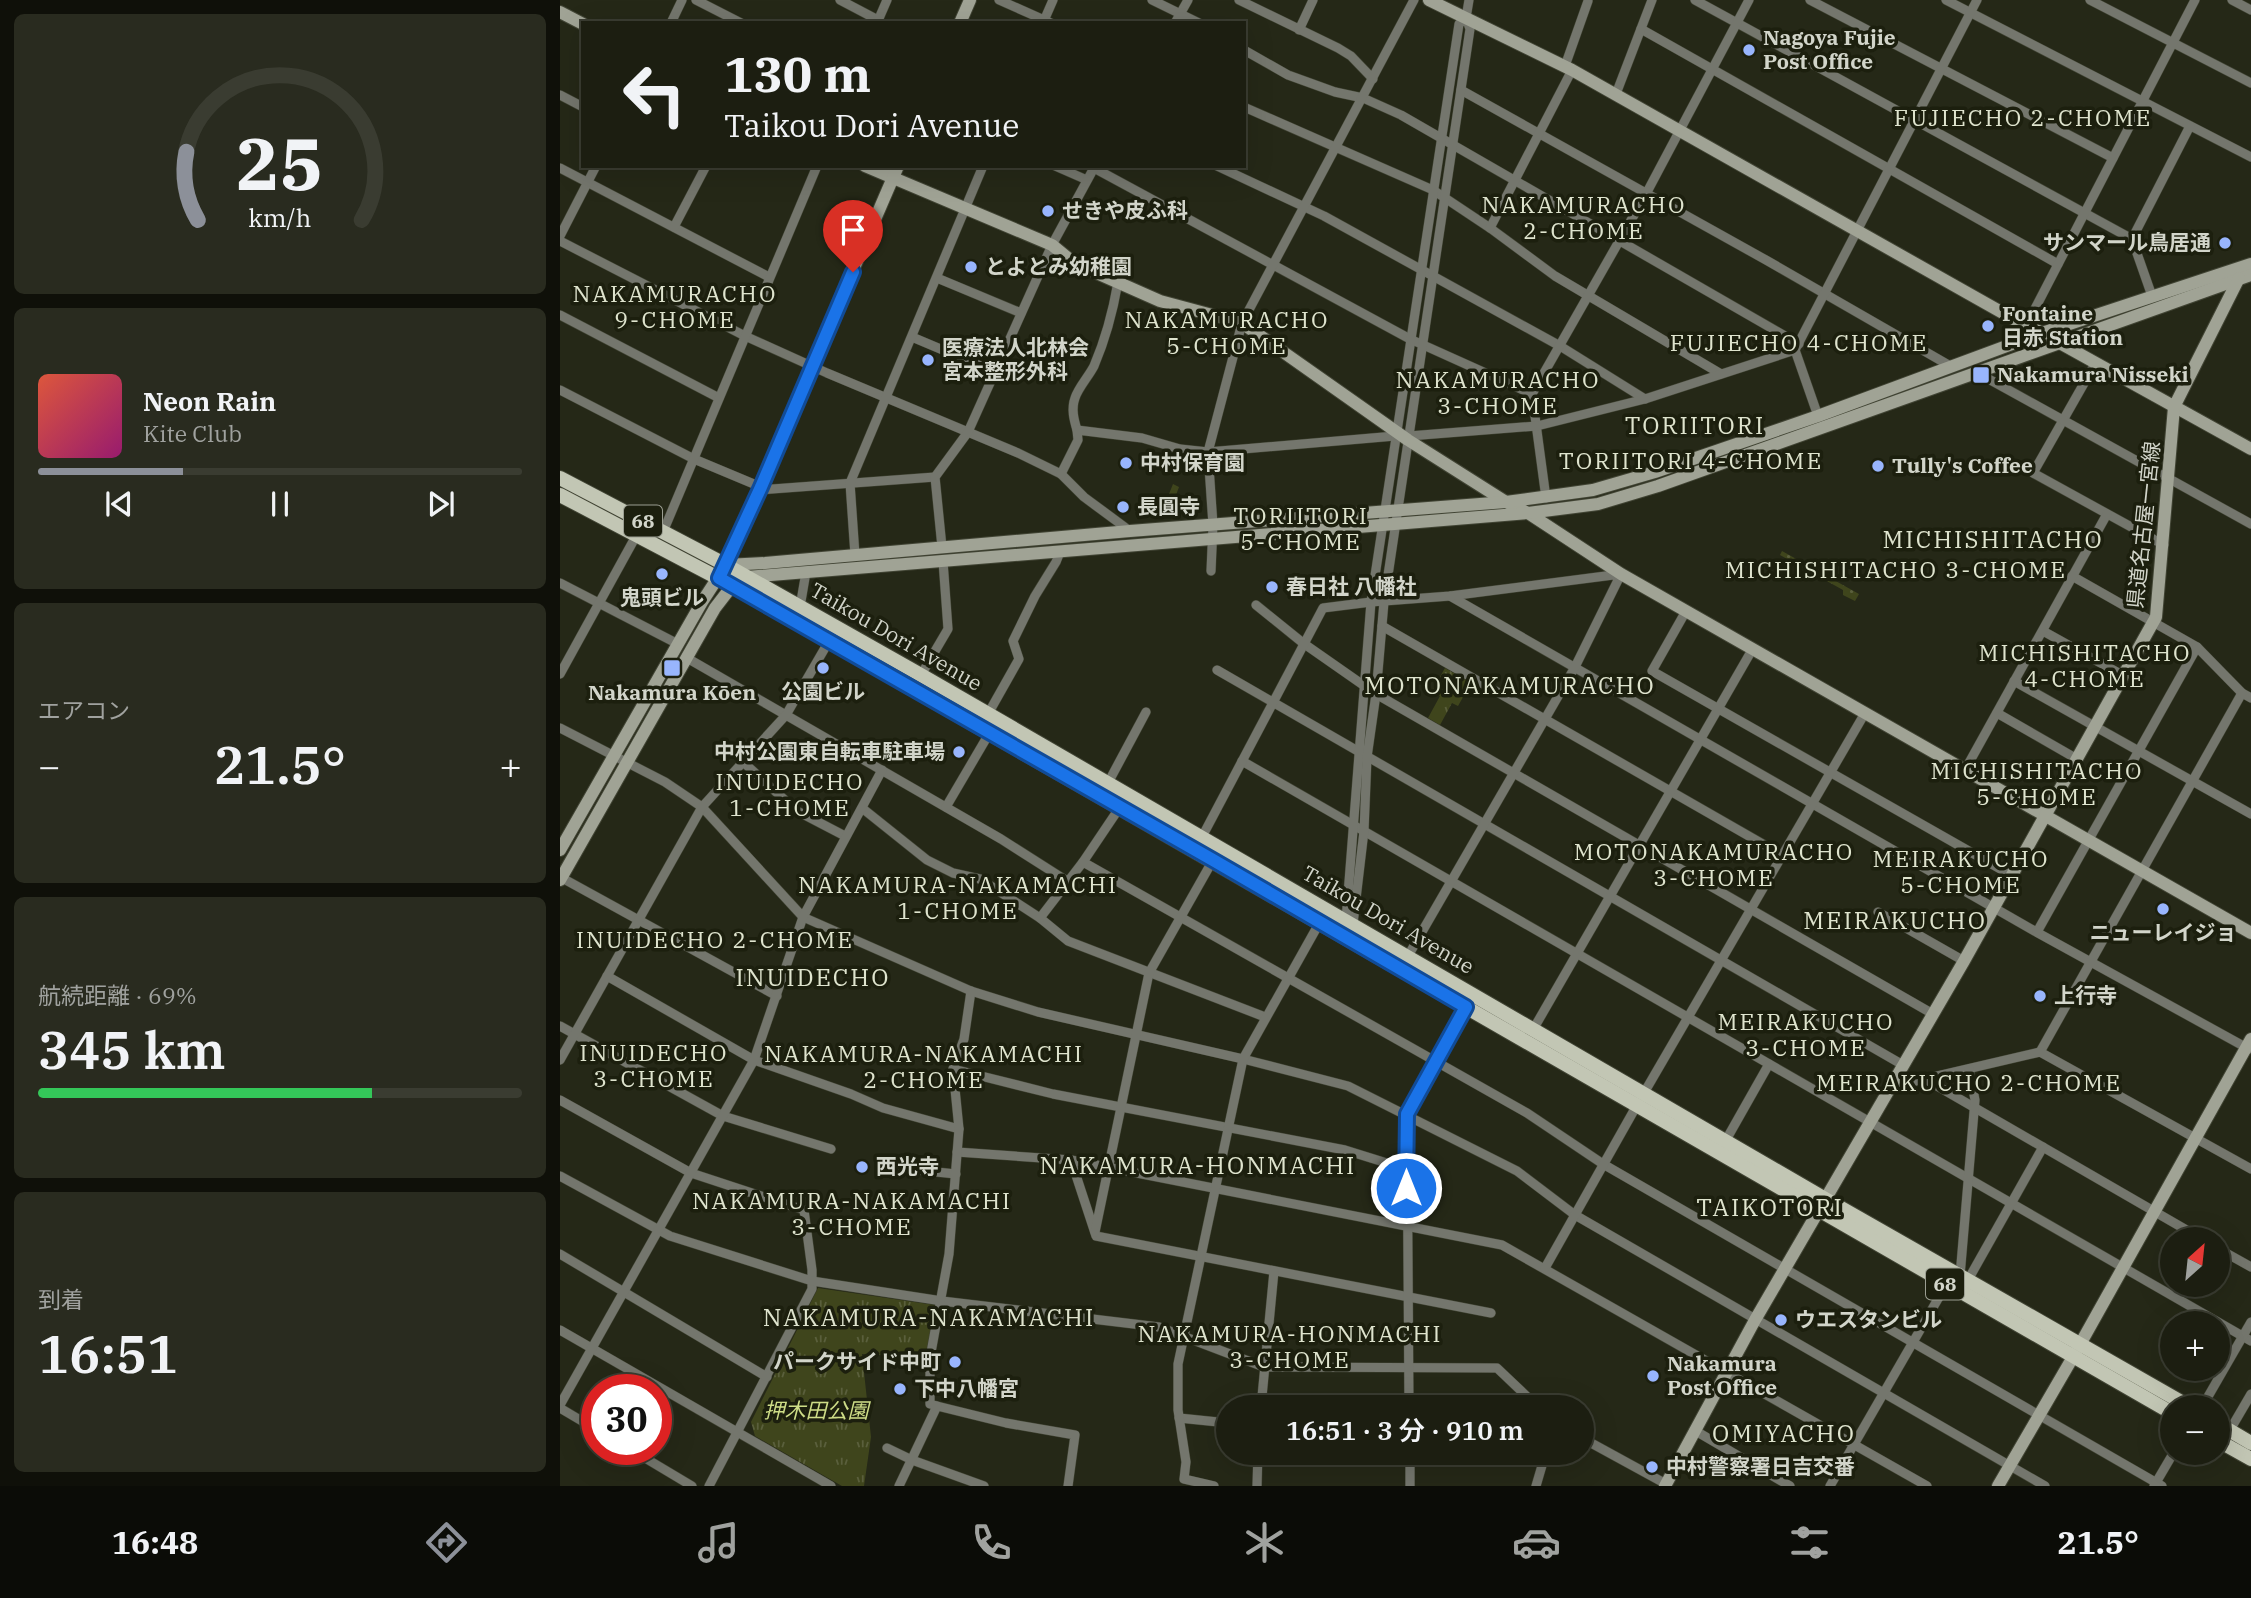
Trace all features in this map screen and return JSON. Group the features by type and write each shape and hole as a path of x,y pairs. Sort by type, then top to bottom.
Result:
{"main road":[{"name":"Taikou Dori Avenue","path":"560,478 726,565 1202,837 1466,1007 1640,1099 1822,1205 1964,1278 2160,1405"},
{"name":"Taikou Dori Avenue","path":"560,495 725,582 1213,860 1323,916 1350,922 1534,1028 1640,1099 1726,1140 1946,1285 2166,1395"},
{"path":"2230,1431 2251,1443"},
{"path":"2230,1447 2251,1459"}],"street":[{"path":"672,21 682,0"},
{"path":"696,0 737,21"},
{"path":"840,0 878,21 887,0"},
{"path":"961,21 970,0"},
{"path":"999,0 1044,21"},
{"path":"1046,21 1053,0"},
{"path":"1152,0 1195,21"},
{"path":"1176,21 1188,0"},
{"path":"1239,0 1351,56 1373,79"},
{"path":"1299,30 1314,0"},
{"path":"1211,571 1213,525 1208,452 1242,323 1414,0"},
{"path":"1429,0 1568,68 1681,129 2026,326 2251,449"},
{"path":"1350,922 1364,831 1364,686 1371,601 1409,438 1470,29 1466,18 1469,0"},
{"path":"1616,94 1652,0"},
{"path":"1695,0 2132,239 2152,296"},
{"path":"1546,498 1532,394 1646,194 1749,0"},
{"path":"1810,0 2113,158"},
{"path":"1947,0 2251,158"},
{"path":"1409,438 1537,426 1645,399 1797,347 1977,0"},
{"path":"2090,0 2251,83"},
{"path":"2026,326 2195,0"},
{"path":"2232,0 2251,10"},
{"path":"1490,228 1539,133 1568,68 1588,1"},
{"path":"560,12 581,23"},
{"path":"1350,922 1352,824 1362,754 1376,694 1396,433 1440,136 1459,24 1466,18"},
{"path":"1641,29 2058,264"},
{"path":"1246,51 1288,75 1335,92 1363,98 1401,115 1619,239 1797,347 1818,416"},
{"path":"1461,90 1952,367"},
{"path":"560,95 581,106"},
{"path":"1246,108 1433,190 1555,276 1721,374"},
{"path":"2132,239 2190,126"},
{"path":"560,168 769,277"},
{"path":"595,168 560,238 745,336 1061,474 1084,497 1130,531"},
{"path":"674,227 702,168"},
{"path":"663,532 816,168"},
{"path":"876,168 896,172 965,209 1052,245 1074,263 1160,301 1242,323 1396,433 1409,438 1621,574 2251,933"},
{"path":"855,555 850,483 982,168"},
{"path":"1060,168 1087,180"},
{"path":"942,547 935,477 968,432 1052,245 1093,168"},
{"path":"1096,168 1410,339 1532,394"},
{"path":"1221,168 1306,206 1560,346 1645,399"},
{"path":"777,996 561,879 715,608 725,582 726,565 896,172"},
{"path":"560,850 702,602 725,582 747,577 806,572 1213,541 1593,490 1655,472 1818,416 2042,333 2247,268"},
{"path":"726,565 1213,525 1528,513 1598,504 1658,486 2059,343 2247,268"},
{"name":"県道名古屋一宮線","path":"1665,1485 1783,1270 1964,961 2156,617 2174,407 2247,268"},
{"path":"937,278 1021,313"},
{"path":"1061,474 1078,440 1073,415 1075,397 1086,383 1112,317 1118,282"},
{"path":"560,315 719,398"},
{"path":"912,337 995,372"},
{"path":"2095,364 2033,473 2164,545"},
{"path":"1976,372 2251,524"},
{"path":"560,390 694,459 760,489 935,477"},
{"path":"1077,430 1142,438 1180,449 1208,452 1396,433"},
{"path":"1965,771 2107,514"},
{"path":"560,674 564,658 599,604 636,536"},
{"path":"946,807 990,733 988,714 1019,659 1013,641 1059,552"},
{"path":"921,675 948,629 943,561"},
{"path":"800,607 806,572"},
{"path":"1202,837 1323,608 1371,601 1450,596 1621,574"},
{"path":"1408,956 1575,667 1621,574"},
{"path":"2072,576 2197,647 2242,693 2251,698"},
{"path":"560,583 678,644"},
{"path":"1450,596 2037,932 2249,1046 1998,1486"},
{"path":"1256,605 1303,643 1376,694 1933,1014"},
{"path":"1686,611 1652,671 2011,876"},
{"path":"1382,626 1782,855"},
{"path":"2043,631 2124,676"},
{"path":"560,1060 702,807 786,715 829,641"},
{"path":"2037,932 2197,647"},
{"path":"1534,1028 1752,650"},
{"path":"687,658 946,807 1067,881"},
{"path":"1217,670 1903,1065"},
{"path":"2014,681 2251,814"},
{"path":"2040,1052 2242,693"},
{"path":"1108,783 1146,712"},
{"path":"1545,1268 1864,713"},
{"path":"1997,713 2077,759"},
{"path":"560,728 665,782 702,807 803,917 971,991 1038,1012 1348,1086 1517,1171 1574,1215 2045,1486"},
{"path":"1242,761 2247,1338"},
{"path":"743,762 797,811 845,836"},
{"path":"581,1420 560,1407 754,1060 803,917 882,770"},
{"path":"862,807 927,860 953,873 980,879 1040,918 1068,941 1265,1017"},
{"path":"1040,918 1083,862 1120,807"},
{"path":"1095,1233 1149,974 1213,860"},
{"path":"1083,862 1527,1113 1603,1164 2157,1485 2167,1465"},
{"path":"1878,912 1964,961"},
{"path":"1214,1486 1184,1479 1186,1462 1180,1418 1178,1364 1243,1059 1323,916"},
{"path":"607,976 754,1060 883,1108 959,1129"},
{"path":"971,991 964,1039 953,1069 959,1129 956,1174 949,1254 930,1358 930,1404 1006,1423 1075,1435 1072,1485"},
{"path":"1408,1395 1407,1114 1466,1007"},
{"path":"560,1026 723,1116 831,1149"},
{"path":"1890,1087 2040,1052 2251,1168"},
{"path":"1726,1140 1769,1064"},
{"path":"953,1069 1052,1094 1345,1150 1406,1169"},
{"path":"1964,1278 1968,1177 1975,1108 1969,1069"},
{"path":"1925,1079 2181,1227"},
{"path":"560,1100 691,1173 804,1210 812,1289 709,1486"},
{"path":"1964,1278 2043,1147"},
{"path":"957,1152 1071,1160 1502,1245 1927,1486"},
{"path":"1071,1160 1096,1236 1490,1313"},
{"path":"897,1168 956,1174"},
{"path":"560,1176 670,1236 812,1281 942,1301 1159,1327 1264,1367 1497,1368 1525,1395"},
{"path":"560,1254 767,1377"},
{"path":"2230,1255 2251,1267"},
{"path":"1262,1395 1274,1271"},
{"path":"1830,1486 1946,1285"},
{"path":"2210,1395 2247,1338 2251,1322"},
{"path":"560,1330 831,1486"},
{"path":"2230,1420 2251,1394"},
{"path":"899,1486 937,1406"},
{"path":"1180,1418 1216,1422"},
{"path":"1694,1430 1790,1486"},
{"path":"1594,1445 1665,1485"},
{"path":"887,1448 984,1486"},
{"path":"657,1465 692,1486"},
{"path":"1257,1486 1258,1465"},
{"path":"1410,1465 1410,1486"},
{"path":"1536,1486 1542,1465"}],"green space":[{"path":"1173,484 1179,487 1168,516 1143,518 1152,494 1167,499"},
{"path":"1782,551 1859,594 1855,601 1843,595 1843,590 1780,555"},
{"path":"1445,668 1471,683 1458,706 1452,703 1440,725 1428,718 1440,696 1432,691"},
{"name":"押木田公園","path":"818,1288 935,1305 938,1308 927,1358 862,1354 871,1437 864,1486 842,1486 755,1436 751,1422"}],"place":[{"name":"Nagoya Fujie Post Office","path":"1749,50"},
{"name":"せきや皮ふ科","path":"1048,211"},
{"name":"サンマール鳥居通","path":"2225,243"},
{"name":"とよとみ幼稚園","path":"971,267"},
{"name":"Fontaine 日赤 Station","path":"1988,326"},
{"name":"医療法人北林会 宮本整形外科","path":"928,360"},
{"name":"Nakamura Nisseki","path":"1981,375"},
{"name":"中村保育園","path":"1126,463"},
{"name":"Tully's Coffee","path":"1878,466"},
{"name":"長圓寺","path":"1123,507"},
{"name":"鬼頭ビル","path":"662,574"},
{"name":"春日社 八幡社","path":"1272,587"},
{"name":"Nakamura Kōen","path":"672,668"},
{"name":"公園ビル","path":"823,668"},
{"name":"中村公園東自転車駐車場","path":"959,752"},
{"name":"ニューレイジョ","path":"2163,909"},
{"name":"上行寺","path":"2040,996"},
{"name":"西光寺","path":"862,1167"},
{"name":"ウエスタンビル","path":"1781,1320"},
{"name":"パークサイド中町","path":"955,1362"},
{"name":"Nakamura Post Office","path":"1653,1376"},
{"name":"下中八幡宮","path":"900,1389"},
{"name":"中村警察署日吉交番","path":"1652,1467"}],"district":[{"name":"FUJIECHO 2-CHOME","path":"2023,118"},
{"name":"NAKAMURACHO 2-CHOME","path":"1584,218"},
{"name":"NAKAMURACHO 9-CHOME","path":"675,307"},
{"name":"NAKAMURACHO 5-CHOME","path":"1227,333"},
{"name":"FUJIECHO 4-CHOME","path":"1799,343"},
{"name":"NAKAMURACHO 3-CHOME","path":"1498,393"},
{"name":"TORIITORI","path":"1695,426"},
{"name":"TORIITORI 4-CHOME","path":"1691,461"},
{"name":"TORIITORI 5-CHOME","path":"1301,529"},
{"name":"MICHISHITACHO","path":"1993,540"},
{"name":"MICHISHITACHO 3-CHOME","path":"1896,570"},
{"name":"MICHISHITACHO 4-CHOME","path":"2085,666"},
{"name":"MOTONAKAMURACHO","path":"1510,686"},
{"name":"MICHISHITACHO 5-CHOME","path":"2037,784"},
{"name":"INUIDECHO 1-CHOME","path":"790,795"},
{"name":"MOTONAKAMURACHO 3-CHOME","path":"1714,865"},
{"name":"MEIRAKUCHO 5-CHOME","path":"1961,872"},
{"name":"NAKAMURA-NAKAMACHI 1-CHOME","path":"958,898"},
{"name":"MEIRAKUCHO","path":"1895,921"},
{"name":"INUIDECHO 2-CHOME","path":"715,940"},
{"name":"INUIDECHO","path":"813,978"},
{"name":"MEIRAKUCHO 3-CHOME","path":"1806,1035"},
{"name":"INUIDECHO 3-CHOME","path":"654,1066"},
{"name":"NAKAMURA-NAKAMACHI 2-CHOME","path":"924,1067"},
{"name":"MEIRAKUCHO 2-CHOME","path":"1969,1083"},
{"name":"NAKAMURA-HONMACHI","path":"1198,1166"},
{"name":"TAIKOTORI","path":"1770,1208"},
{"name":"NAKAMURA-NAKAMACHI 3-CHOME","path":"852,1214"},
{"name":"NAKAMURA-NAKAMACHI","path":"929,1318"},
{"name":"NAKAMURA-HONMACHI 3-CHOME","path":"1290,1347"},
{"name":"OMIYACHO","path":"1784,1434"}],"route":[{"path":"853,272 719,578 1466,1007 1407,1114 1406,1188"}]}
